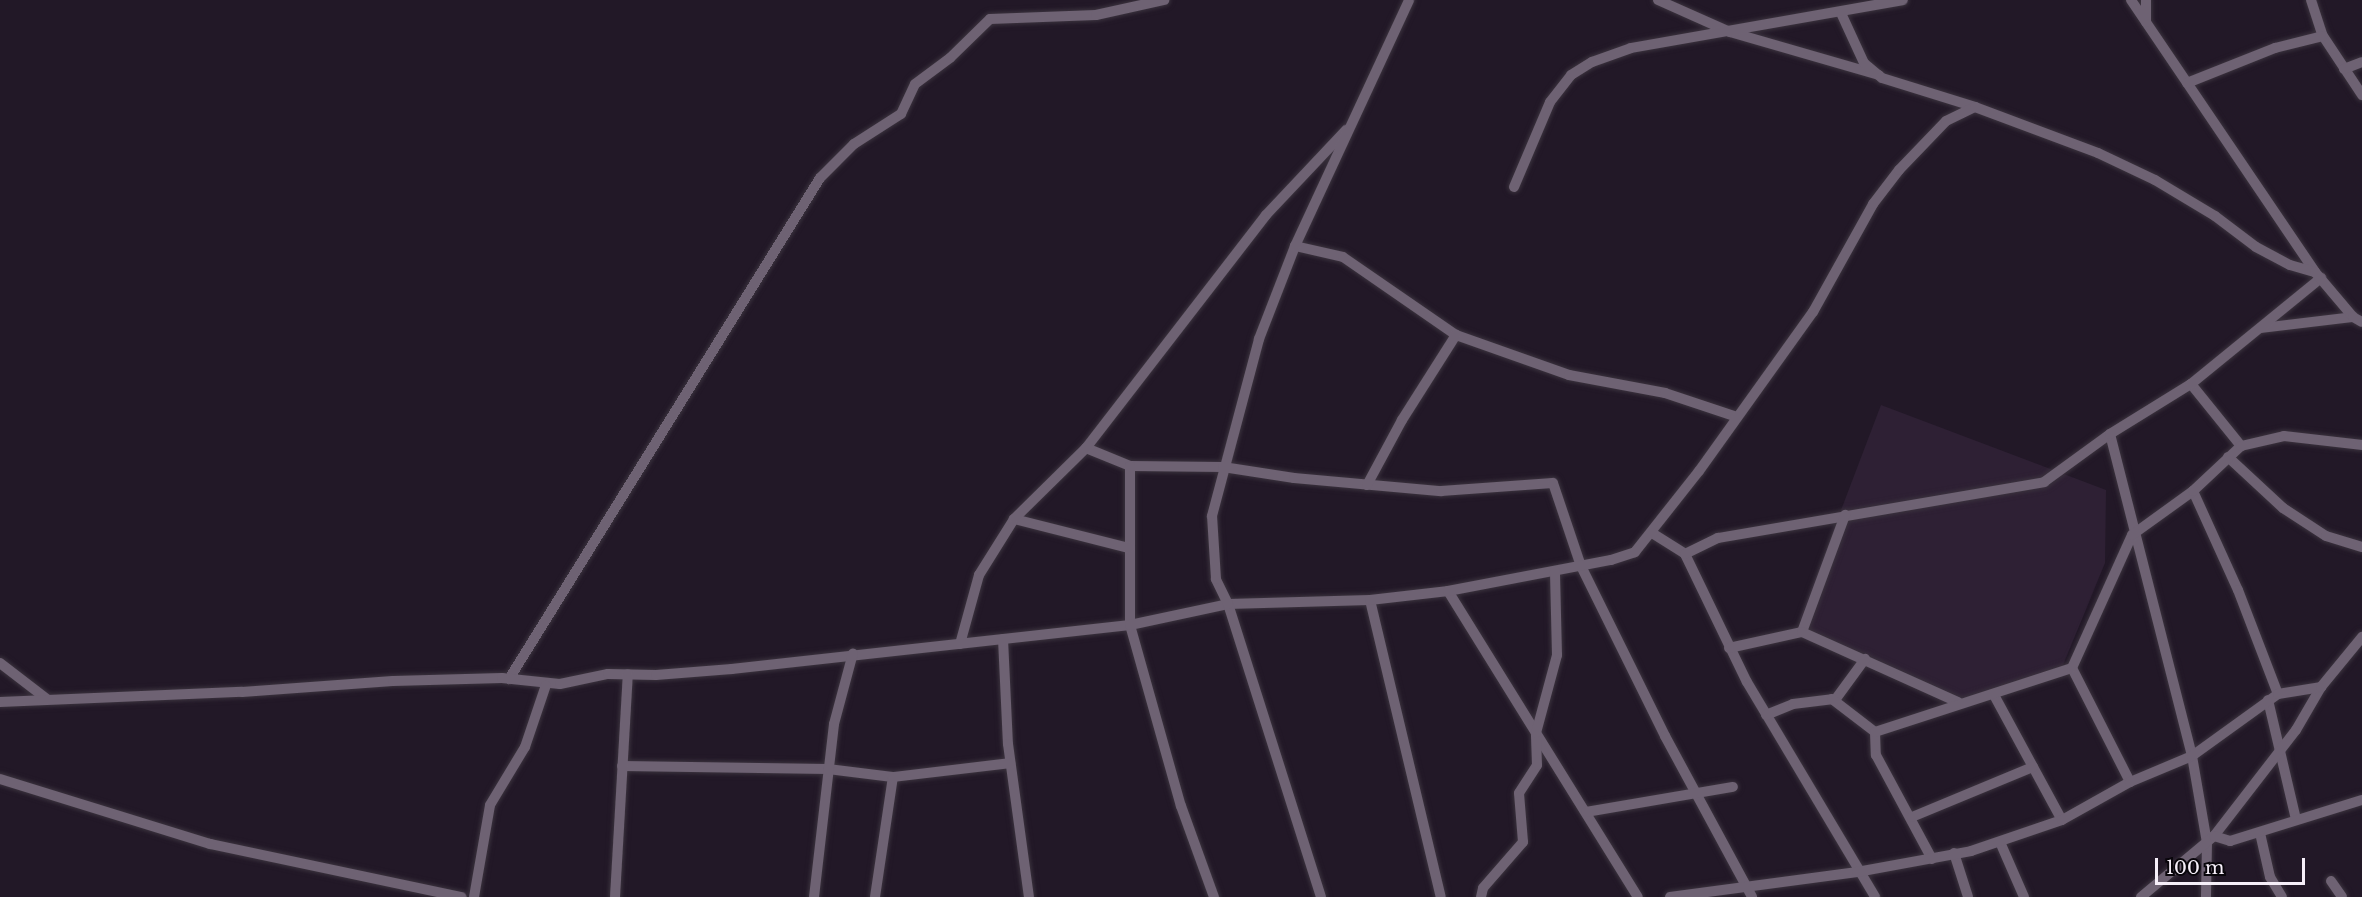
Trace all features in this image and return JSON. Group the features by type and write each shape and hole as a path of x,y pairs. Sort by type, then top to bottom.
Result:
{"street":[{"path":"509,679 820,178 854,144 901,114 915,84 950,58 990,18 1096,15 1164,0"},
{"path":"1321,897 1228,603 1216,579 1212,516 1223,466 1259,339 1296,246 1409,0"},
{"path":"1658,0 1730,32 1879,75 1975,107 2097,153 2155,180 2215,216 2256,247 2290,265 2318,275"},
{"path":"1514,187 1550,102 1571,75 1592,62 1631,48 1842,13 1902,0"},
{"path":"2131,0 2318,275 2358,320"},
{"path":"2146,0 2146,22"},
{"path":"2311,0 2323,36 2362,95"},
{"path":"1842,13 1864,63 1879,75"},
{"path":"2187,83 2275,48 2323,36"},
{"path":"2344,69 2362,62"},
{"path":"0,702 242,692 393,681 509,679 546,685 608,674 667,675 853,653 960,644 1130,625 1228,603 1370,600 1448,591 1581,566 1635,552 1652,533 1813,312 1873,204 1899,170 1946,122 1975,107"},
{"path":"960,644 979,575 1014,519 1086,448 1266,215 1355,120"},
{"path":"1296,246 1343,257 1456,335 1569,375 1665,393 1737,417"},
{"path":"1685,554 1718,538 2044,482 2109,434 2191,384 2261,328 2318,275"},
{"path":"2261,328 2358,320"},
{"path":"1367,484 1402,420 1456,335"},
{"path":"2191,384 2241,446"},
{"path":"2109,434 2132,536 2166,643 2210,839 2206,897"},
{"path":"1875,732 1958,702 1994,695 2072,668 2132,536 2193,491 2241,446 2284,436 2362,445"},
{"path":"1086,448 1130,466 1223,466 1441,491 1553,483 1581,566 1696,794 1752,897"},
{"path":"2228,457 2283,508 2326,536 2362,547"},
{"path":"1130,466 1130,625 1181,806 1214,897"},
{"path":"2193,491 2238,590 2278,694"},
{"path":"1802,632 1845,515"},
{"path":"1014,519 1129,548"},
{"path":"1652,533 1685,554 1729,648 1766,715 1857,872 1875,897"},
{"path":"1481,897 1483,888 1523,842 1519,793 1537,765 1536,733 1557,655 1555,571"},
{"path":"1448,591 1638,897"},
{"path":"1370,600 1441,897"},
{"path":"1729,648 1802,632 1958,702"},
{"path":"2141,897 2210,839 2282,747 2321,687 2362,637"},
{"path":"1003,639 1010,763 1029,897"},
{"path":"814,897 834,723 853,653"},
{"path":"1835,700 1865,659"},
{"path":"0,663 47,699"},
{"path":"2072,668 2130,782"},
{"path":"615,897 628,674"},
{"path":"474,897 490,805 525,747 546,685"},
{"path":"1670,897 1857,872 1932,859 2000,842 2062,820 2130,782 2192,756 2278,694 2321,687"},
{"path":"1994,695 2062,820"},
{"path":"1766,715 1793,704 1835,700 1875,732 1876,755 1912,817 1932,859"},
{"path":"2268,700 2282,747 2296,819"},
{"path":"622,766 828,769 892,777 1010,763"},
{"path":"1912,817 2033,767"},
{"path":"875,897 892,777"},
{"path":"0,779 210,844 461,897"},
{"path":"1586,812 1733,787"},
{"path":"2210,839 2230,841 2362,800"},
{"path":"2260,833 2270,877 2282,897"},
{"path":"2000,842 2024,897"},
{"path":"1954,854 1968,897"},
{"path":"2331,880 2342,897"}],"shaded area":[{"path":"1881,405 2106,490 2105,563 2061,670 1961,703 1807,640 1800,618"}]}
